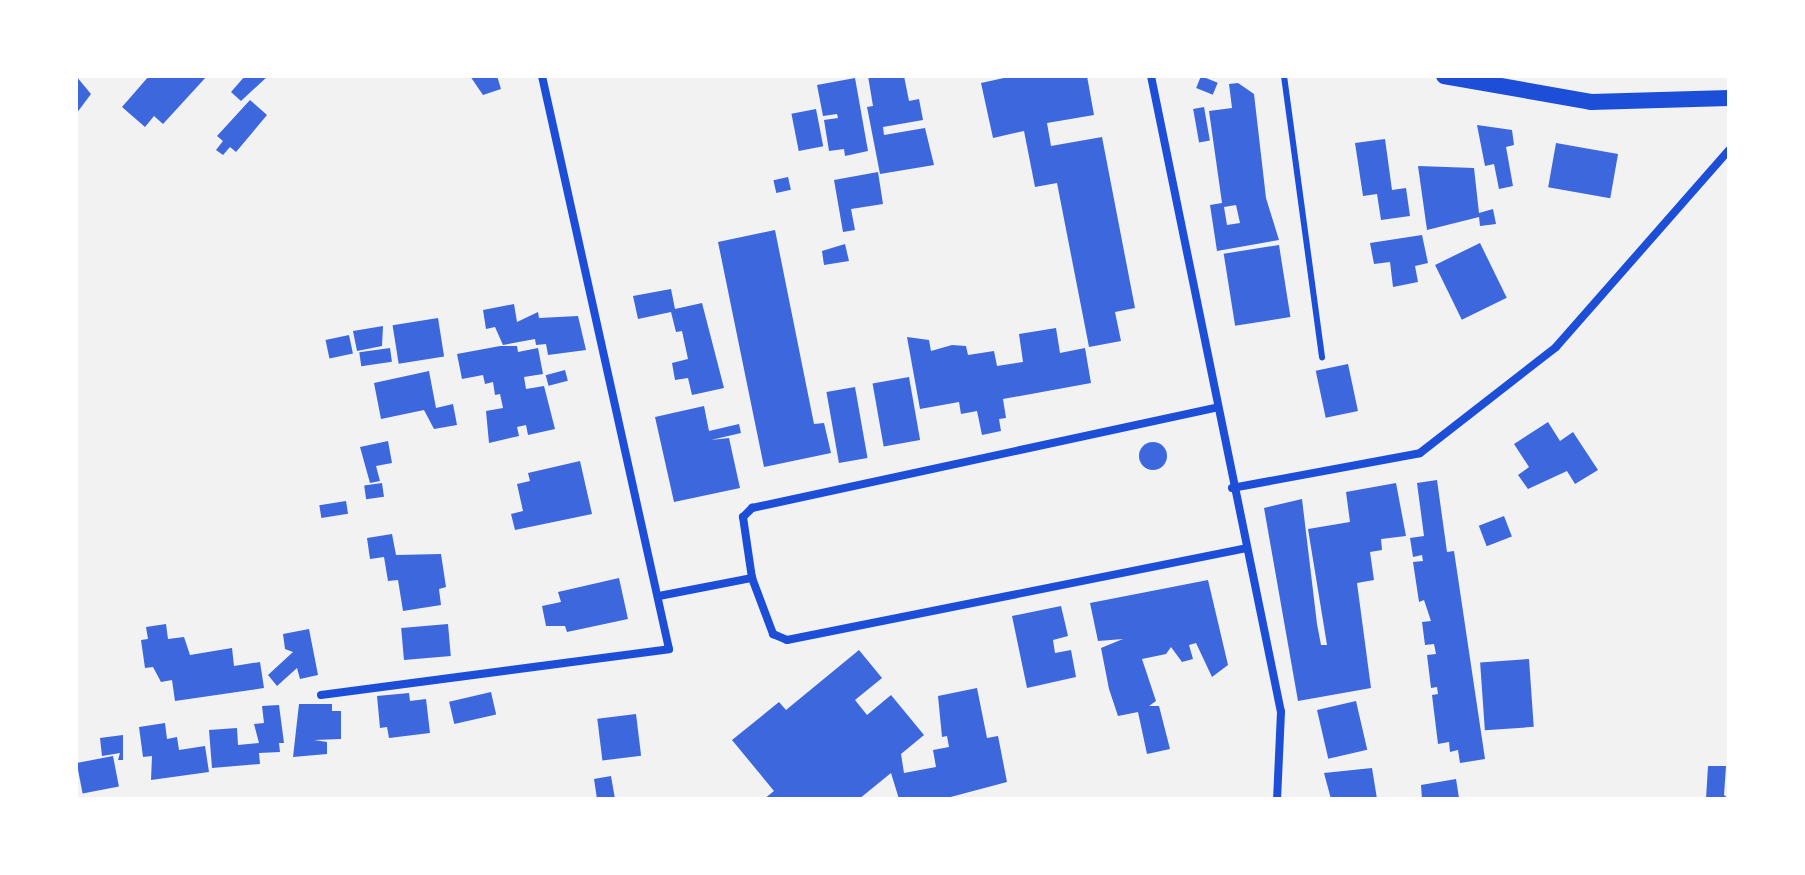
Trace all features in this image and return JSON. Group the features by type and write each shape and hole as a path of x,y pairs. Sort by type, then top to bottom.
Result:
{"main road":[{"path":"1444,76 1591,102 1729,98"}],"street":[{"path":"321,695 663,653 671,639 542,76"},
{"path":"1151,76 1244,549 1281,712 1277,799"},
{"path":"1232,488 1420,453 1556,347 1729,150"},
{"path":"1216,408 752,508 743,517 752,578 773,634 787,640 1244,549"},
{"path":"659,596 752,578"}],"lane":[{"path":"1284,76 1322,357"}],"building":[{"path":"76,76 91,94 76,114"},
{"path":"149,76 207,76 163,124 154,116 145,127 122,107"},
{"path":"245,76 268,76 241,101 231,92"},
{"path":"470,76 497,76 501,89 483,95"},
{"path":"868,76 904,76 909,101 919,99 923,120 883,127 884,135 925,128 934,165 880,174 867,107 873,106"},
{"path":"1013,76 1087,76 1094,115 1047,123 1051,146 1102,137 1135,308 1115,312 1121,341 1089,347 1057,183 1035,187 1024,131 993,138 981,83"},
{"path":"1201,76 1218,83 1213,95 1196,88"},
{"path":"855,78 868,151 845,156 844,149 829,151 824,120 838,118 837,114 823,116 817,85"},
{"path":"1238,83 1254,94 1266,198 1279,240 1217,251 1210,205 1222,203 1209,111 1232,108 1229,84","holes":["1236,205 1240,223 1227,225 1224,207"]},
{"path":"250,100 267,115 236,152 230,147 223,155 216,150 223,141 217,136"},
{"path":"1204,107 1210,140 1199,142 1193,109"},
{"path":"816,109 823,146 799,151 791,114"},
{"path":"1477,125 1512,130 1514,145 1506,147 1513,186 1499,189 1494,164 1485,166"},
{"path":"1385,139 1392,190 1406,188 1410,216 1381,220 1377,194 1363,196 1355,143"},
{"path":"1556,143 1618,154 1610,198 1548,187"},
{"path":"1418,166 1474,168 1479,213 1493,209 1496,224 1480,226 1479,217 1427,230"},
{"path":"878,172 883,204 851,209 855,230 843,232 834,180"},
{"path":"788,177 791,190 776,193 773,180"},
{"path":"775,230 814,424 824,423 831,453 764,467 718,242"},
{"path":"1422,235 1428,263 1415,266 1418,282 1393,287 1390,262 1374,264 1370,243"},
{"path":"1480,243 1507,298 1462,320 1435,265"},
{"path":"845,244 849,261 824,265 822,251"},
{"path":"1279,245 1290,317 1235,326 1224,254"},
{"path":"671,289 675,309 702,303 724,388 692,395 688,378 675,380 672,363 688,359 682,331 676,332 671,312 638,319 633,296"},
{"path":"514,304 517,322 538,312 539,318 578,316 586,350 548,355 546,344 536,345 535,339 503,345 495,327 486,329 483,310"},
{"path":"438,318 444,357 399,364 393,325"},
{"path":"383,326 382,346 357,351 353,331"},
{"path":"1056,328 1060,353 1085,348 1091,383 1003,399 1006,418 999,419 1001,431 982,435 977,411 961,414 959,402 920,409 907,337 929,340 931,351 952,345 966,346 968,355 994,351 997,366 1023,362 1019,334"},
{"path":"349,335 353,354 329,359 326,340"},
{"path":"517,346 518,352 538,348 543,374 524,377 526,389 544,386 555,429 528,435 526,425 517,427 519,436 489,443 486,411 503,408 500,394 495,395 493,382 485,384 483,375 462,379 457,354"},
{"path":"390,348 392,362 361,366 359,352"},
{"path":"1348,364 1358,411 1326,418 1316,371"},
{"path":"565,370 568,381 549,386 546,375"},
{"path":"429,371 436,408 453,404 457,425 434,429 424,410 381,419 374,383"},
{"path":"909,377 920,440 884,446 873,383"},
{"path":"855,387 868,458 839,463 826,392"},
{"path":"704,406 709,431 739,424 741,433 711,440 729,438 740,488 674,502 655,417"},
{"path":"1548,422 1560,441 1573,432 1598,470 1575,484 1567,471 1528,489 1518,475 1529,467 1514,444"},
{"path":"388,441 392,463 376,466 380,481 370,483 360,447"},
{"path":"1153,442 1163,446 1167,456 1163,466 1153,470 1143,466 1139,456 1143,446"},
{"path":"580,461 592,514 515,530 511,514 523,511 517,484 530,481 528,473"},
{"path":"1437,480 1447,552 1454,551 1485,759 1460,763 1458,750 1450,752 1449,742 1438,744 1432,695 1438,694 1437,687 1431,688 1427,655 1436,654 1434,644 1425,645 1422,622 1431,621 1424,600 1419,602 1413,562 1423,561 1422,555 1413,557 1410,538 1424,536 1417,483"},
{"path":"382,483 384,497 366,499 364,486"},
{"path":"1396,483 1406,536 1381,539 1382,550 1370,552 1374,580 1357,583 1371,688 1298,701 1264,508 1302,499 1317,624 1321,645 1327,645 1308,529 1350,522 1346,492"},
{"path":"346,501 348,514 321,518 319,505"},
{"path":"1504,516 1512,537 1487,546 1479,526"},
{"path":"392,534 396,555 441,554 446,587 439,589 441,605 403,611 398,580 388,581 384,557 370,559 367,538"},
{"path":"619,578 628,619 567,632 565,626 546,626 542,606 561,602 558,592"},
{"path":"1208,580 1228,665 1212,677 1196,643 1189,645 1193,659 1182,662 1171,647 1166,654 1142,659 1156,701 1149,706 1159,706 1170,749 1147,754 1138,712 1118,716 1109,689 1101,648 1123,639 1098,641 1090,603"},
{"path":"1061,606 1068,636 1053,640 1055,653 1071,650 1076,677 1027,688 1012,616"},
{"path":"166,624 168,639 184,637 190,655 232,648 234,666 260,662 264,688 175,701 172,680 161,682 153,667 145,668 141,640 148,639 146,627"},
{"path":"448,624 451,656 404,660 401,628"},
{"path":"309,629 318,675 300,679 297,668 277,686 268,675 293,652 285,649 283,634"},
{"path":"859,650 882,678 855,700 867,715 891,695 924,735 901,754 904,773 936,767 933,750 949,747 947,736 942,737 938,696 977,688 987,738 998,736 1007,782 943,799 899,799 891,773 859,799 764,799 774,791 732,740 779,702 786,710"},
{"path":"1529,659 1534,727 1485,730 1480,662"},
{"path":"491,692 496,714 454,724 449,702"},
{"path":"409,693 410,701 426,699 430,733 389,738 387,727 380,728 377,696"},
{"path":"1356,701 1367,750 1328,759 1317,710"},
{"path":"299,704 332,704 332,711 341,711 341,739 314,740 327,742 327,754 293,757"},
{"path":"279,705 284,743 279,743 280,752 259,753 260,764 212,768 209,730 237,728 238,745 259,743 254,724 264,723 262,706"},
{"path":"636,714 641,756 602,760 597,719"},
{"path":"165,723 167,739 177,737 179,750 205,746 209,772 151,780 152,756 143,757 139,727"},
{"path":"123,735 123,760 118,760 120,753 102,756 100,738"},
{"path":"113,756 119,786 83,793 77,763"},
{"path":"1708,766 1726,766 1724,795 1729,799 1706,799"},
{"path":"1372,768 1377,799 1331,799 1324,773"},
{"path":"611,776 615,799 597,799 594,779"},
{"path":"1456,779 1459,798 1422,799 1421,785"}]}
